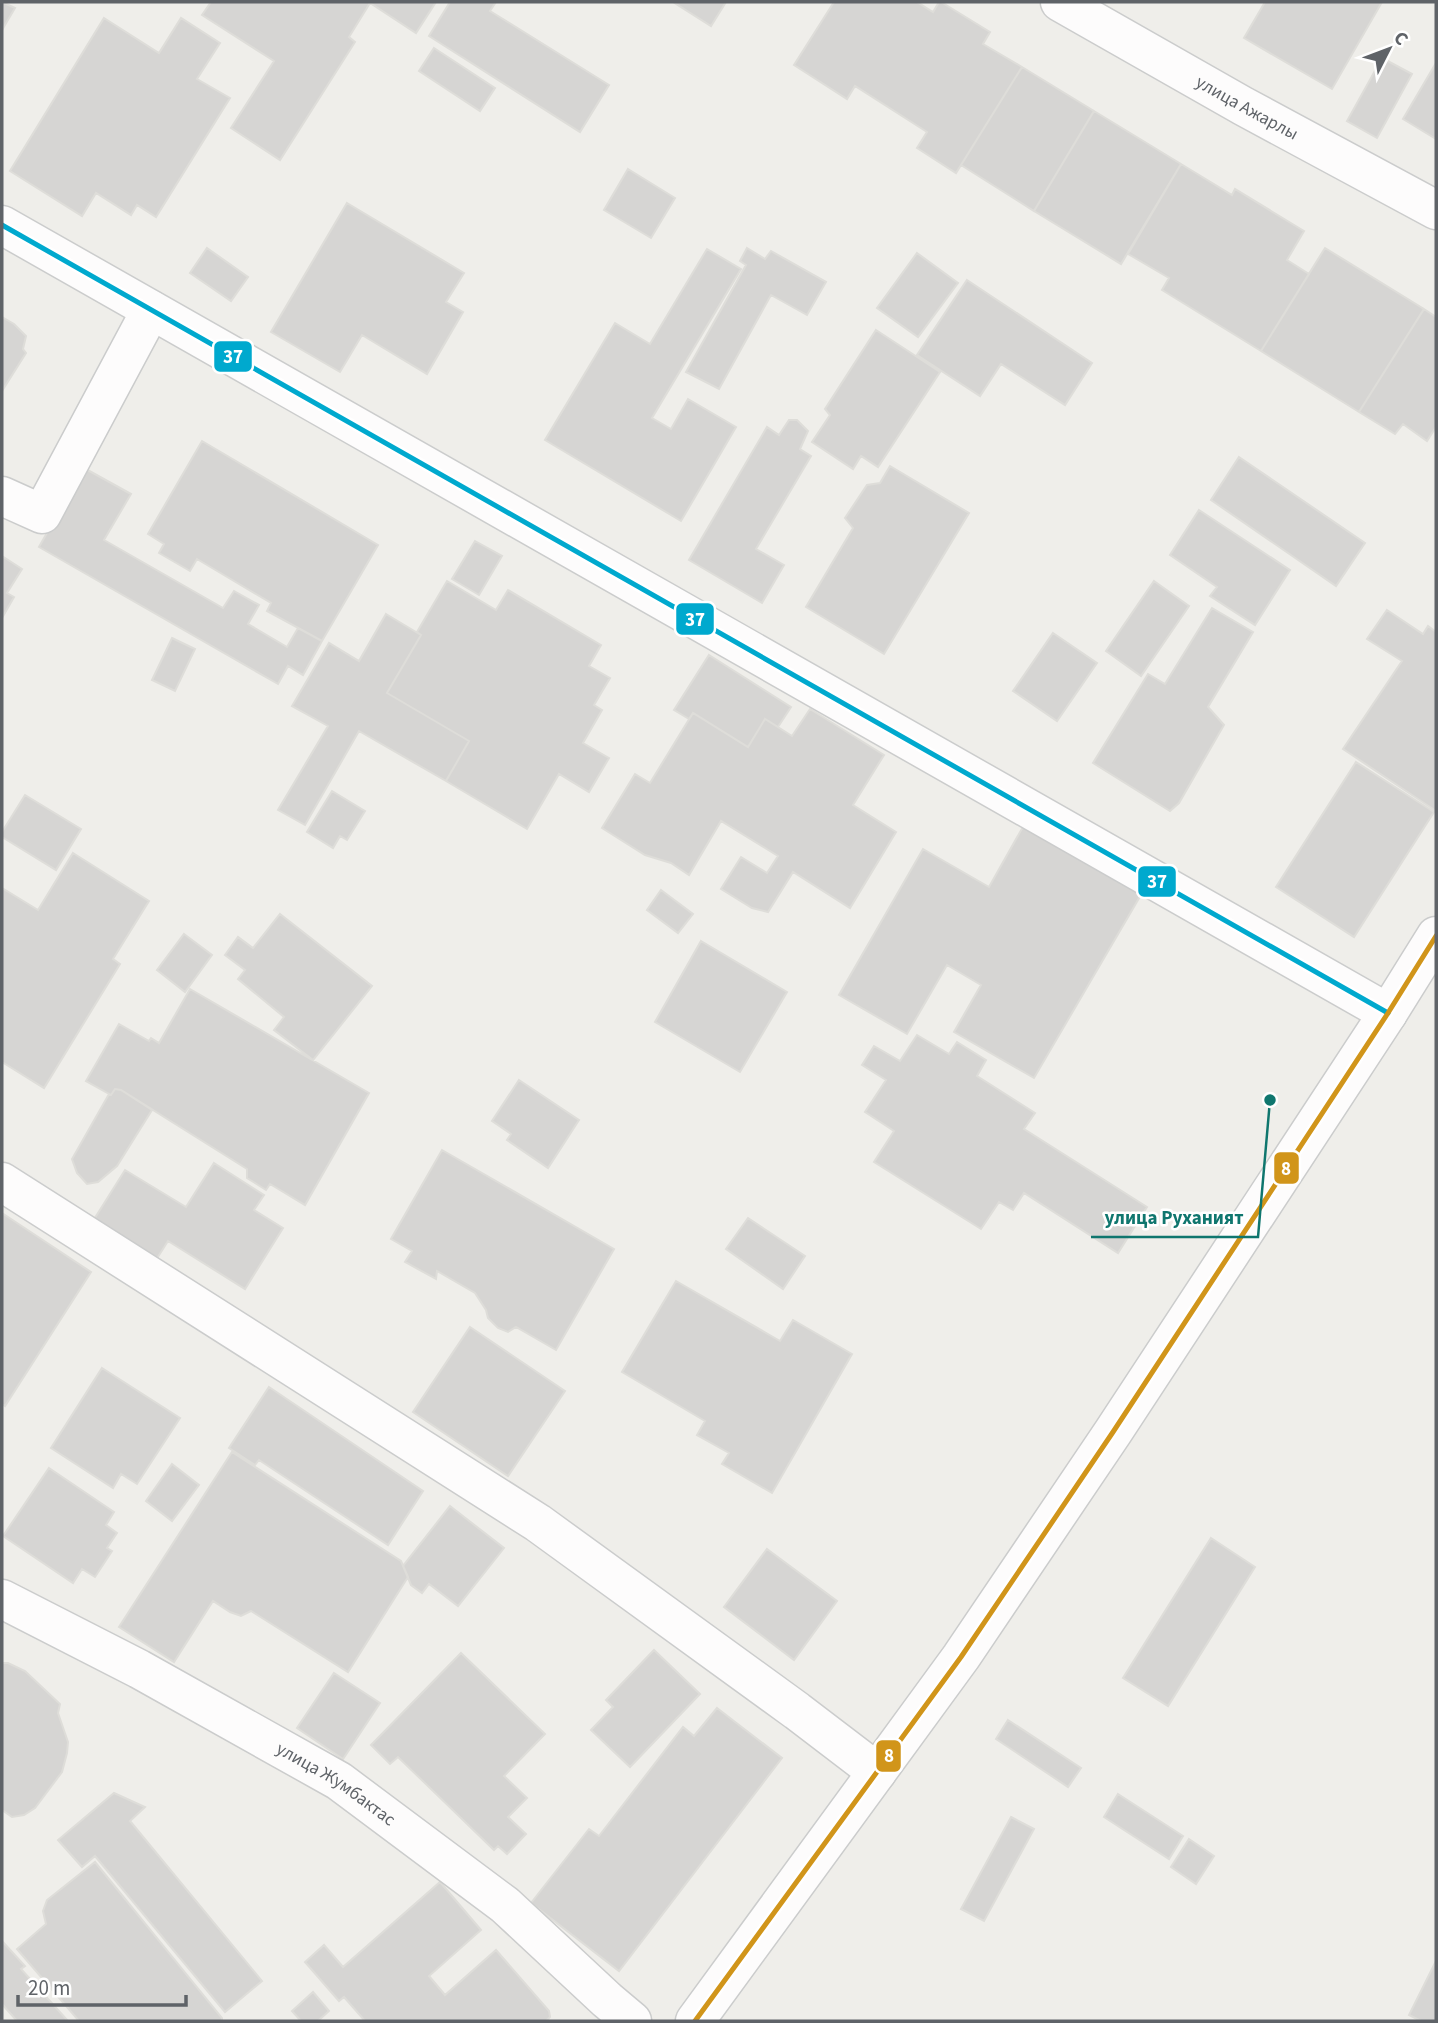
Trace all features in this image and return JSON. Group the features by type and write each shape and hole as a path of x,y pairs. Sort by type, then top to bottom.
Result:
{"street":[{"name":"улица Ажарлы","path":"1060,2 1243,106 1436,210"},
{"path":"2,225 1388,1013"},
{"path":"2,496 42,514 152,310"},
{"path":"695,2021 961,1657 1090,1466 1436,936"},
{"path":"2,1182 538,1522 877,1772"},
{"name":"улица Жумбактас","path":"2,1599 139,1669 339,1781 505,1905 632,2021"}],"building":[{"path":"2,2 15,8 2,30"},
{"path":"211,2 436,2 416,33 370,3 349,37 355,42 280,160 231,128 274,61 202,15"},
{"path":"450,2 496,2 490,11 609,85 580,132 429,36"},
{"path":"673,2 726,2 711,26"},
{"path":"834,2 917,2 933,12 941,2 990,32 983,44 1022,67 956,173 917,148 927,132 855,86 847,99 794,65"},
{"path":"1265,2 1382,2 1332,89 1244,38"},
{"path":"104,18 159,53 181,18 220,43 197,79 230,98 156,217 137,205 131,215 96,193 82,216 10,171"},
{"path":"434,48 495,88 480,111 419,71"},
{"path":"1382,58 1412,74 1377,138 1347,121"},
{"path":"1436,63 1436,139 1403,119"},
{"path":"1022,67 1094,111 1034,211 961,165"},
{"path":"1094,111 1181,164 1121,264 1034,211"},
{"path":"1181,164 1232,195 1235,189 1304,231 1287,260 1309,274 1261,351 1162,290 1169,278 1128,254"},
{"path":"628,169 675,198 651,238 604,210"},
{"path":"347,203 464,273 446,302 463,312 427,374 362,335 340,372 271,332"},
{"path":"207,248 248,277 231,301 190,273"},
{"path":"747,248 765,259 771,251 826,282 807,315 771,295 719,389 686,372 746,265 740,261"},
{"path":"1325,248 1424,309 1359,412 1261,351"},
{"path":"707,249 741,269 652,418 671,429 688,399 736,427 681,521 545,440 615,323 650,344"},
{"path":"917,253 958,283 918,337 877,308"},
{"path":"967,280 1092,363 1065,405 1001,364 980,396 917,355"},
{"path":"1424,309 1436,317 1436,427 1427,441 1403,424 1395,434 1359,412"},
{"path":"2,317 26,336 23,349 26,353 2,391"},
{"path":"876,330 940,372 878,467 861,456 853,469 812,442 830,415 825,409"},
{"path":"789,420 797,420 808,431 800,449 811,456 756,549 784,565 762,603 689,560 767,427 779,435"},
{"path":"202,441 378,545 322,641 267,611 271,603 197,559 190,571 159,553 164,544 148,534"},
{"path":"1239,457 1365,543 1336,586 1211,500"},
{"path":"890,466 969,513 884,654 806,607 853,528 845,518 867,485 880,483"},
{"path":"84,468 131,494 104,540 223,608 234,591 259,605 248,624 287,647 298,628 322,641 303,675 288,666 278,684 39,547"},
{"path":"1199,510 1290,570 1255,625 1210,596 1217,587 1170,555"},
{"path":"475,541 502,556 479,595 452,579"},
{"path":"2,556 22,569 7,593 14,597 2,618"},
{"path":"447,581 496,610 508,590 601,645 589,666 610,678 594,705 602,710 583,743 609,758 589,792 559,774 527,829 446,781 469,741 387,693 421,635 417,632"},
{"path":"1154,581 1189,606 1141,676 1106,651"},
{"path":"1212,608 1253,632 1208,707 1224,725 1179,803 1170,811 1093,763 1148,674 1165,684"},
{"path":"1387,610 1423,634 1428,626 1436,632 1436,811 1343,749 1402,661 1367,639"},
{"path":"386,614 421,635 387,693 469,741 446,781 359,731 305,825 278,810 328,726 292,706 329,643 359,661"},
{"path":"1053,633 1097,663 1057,721 1013,691"},
{"path":"172,638 195,649 175,691 152,680"},
{"path":"709,655 791,707 778,727 765,719 748,747 693,713 689,719 674,710"},
{"path":"810,709 884,755 853,805 896,832 850,908 793,872 768,912 752,908 721,889 741,857 767,873 778,856 721,821 689,875 671,863 645,855 602,828 635,774 650,783 693,713 748,747 765,719 792,736"},
{"path":"1356,762 1434,812 1354,937 1276,887"},
{"path":"332,791 365,811 347,840 340,836 333,848 307,832"},
{"path":"25,795 81,829 56,870 2,837 2,832"},
{"path":"1024,825 1142,893 1034,1078 954,1032 981,985 947,965 907,1034 839,995 923,849 989,887"},
{"path":"73,853 149,901 113,959 120,964 44,1088 2,1062 2,888 38,910"},
{"path":"661,890 693,914 678,933 647,910"},
{"path":"280,914 372,986 313,1060 274,1030 284,1017 238,979 245,970 225,955 238,937 253,948"},
{"path":"184,934 212,955 185,992 157,970"},
{"path":"701,941 787,992 740,1072 655,1022"},
{"path":"190,989 369,1093 305,1205 270,1184 266,1190 247,1178 247,1169 121,1090 115,1089 111,1095 86,1081 119,1024 149,1041 151,1038 159,1043"},
{"path":"917,1035 949,1054 957,1042 986,1060 977,1076 1035,1113 1024,1129 1147,1207 1118,1253 1024,1193 1013,1210 999,1202 981,1229 874,1162 894,1131 865,1112 886,1080 862,1065 874,1046 900,1061"},
{"path":"519,1080 579,1120 548,1168 507,1140 511,1134 492,1121"},
{"path":"115,1089 152,1110 117,1166 98,1182 87,1184 77,1173 72,1159 109,1094"},
{"path":"442,1150 614,1249 556,1350 516,1327 508,1332 498,1328 488,1318 475,1293 437,1271 436,1279 405,1262 412,1251 391,1239"},
{"path":"214,1163 264,1195 254,1210 283,1228 245,1289 168,1241 156,1260 93,1221 125,1170 186,1207"},
{"path":"2,1213 91,1272 5,1406 2,1404"},
{"path":"748,1218 805,1256 783,1289 726,1249"},
{"path":"676,1281 780,1341 793,1320 852,1354 772,1493 722,1464 729,1453 697,1435 705,1421 622,1372"},
{"path":"470,1327 565,1391 508,1476 413,1412"},
{"path":"102,1368 180,1418 137,1484 121,1474 113,1488 51,1448"},
{"path":"269,1387 423,1491 388,1545 259,1460 255,1465 229,1448"},
{"path":"232,1452 401,1561 408,1577 348,1672 251,1611 241,1616 213,1601 174,1662 119,1627"},
{"path":"172,1464 199,1485 172,1521 146,1501"},
{"path":"49,1468 114,1512 106,1525 117,1533 107,1548 112,1551 95,1577 82,1569 73,1583 3,1536"},
{"path":"450,1506 504,1548 458,1606 429,1584 422,1593 411,1585 403,1566"},
{"path":"1211,1538 1255,1567 1168,1706 1123,1678"},
{"path":"767,1549 837,1601 794,1660 724,1607"},
{"path":"654,1650 700,1694 630,1767 591,1730 613,1707 606,1700"},
{"path":"461,1653 545,1734 504,1776 527,1798 508,1817 526,1834 507,1854 498,1846 494,1850 398,1757 390,1764 371,1745"},
{"path":"2,1663 25,1671 60,1704 58,1713 68,1742 62,1772 35,1808 24,1815 12,1817 2,1810"},
{"path":"334,1673 380,1703 343,1759 297,1728"},
{"path":"717,1708 782,1758 619,1971 531,1903 589,1829 599,1836 683,1727 694,1736"},
{"path":"1008,1720 1081,1768 1068,1787 996,1739"},
{"path":"114,1793 145,1807 130,1821 262,1981 225,2012 95,1856 82,1867 58,1840"},
{"path":"1118,1794 1183,1836 1169,1859 1104,1817"},
{"path":"1011,1817 1034,1829 984,1921 961,1909"},
{"path":"1189,1839 1214,1856 1196,1884 1171,1867"},
{"path":"95,1862 222,2021 79,2021 17,1949 46,1924 43,1911 47,1900"},
{"path":"440,1882 481,1930 429,1976 445,1995 496,1950 549,2011 550,2017 546,2021 365,2021 344,1997 339,2001 305,1962 324,1945 343,1967"},
{"path":"2,1941 25,1966 21,1969 68,2021 17,2021 2,2004"},
{"path":"1436,1961 1436,2021 1421,2021 1409,2015"},
{"path":"313,1992 329,2011 318,2021 301,2021 292,2011"}],"transit line":[{"name":"37","path":"2,225 1388,1013"},
{"name":"8","path":"695,2021 961,1657 1113,1432 1436,936"}],"place":[{"name":"улица Руханият","path":"1270,1100"}]}
